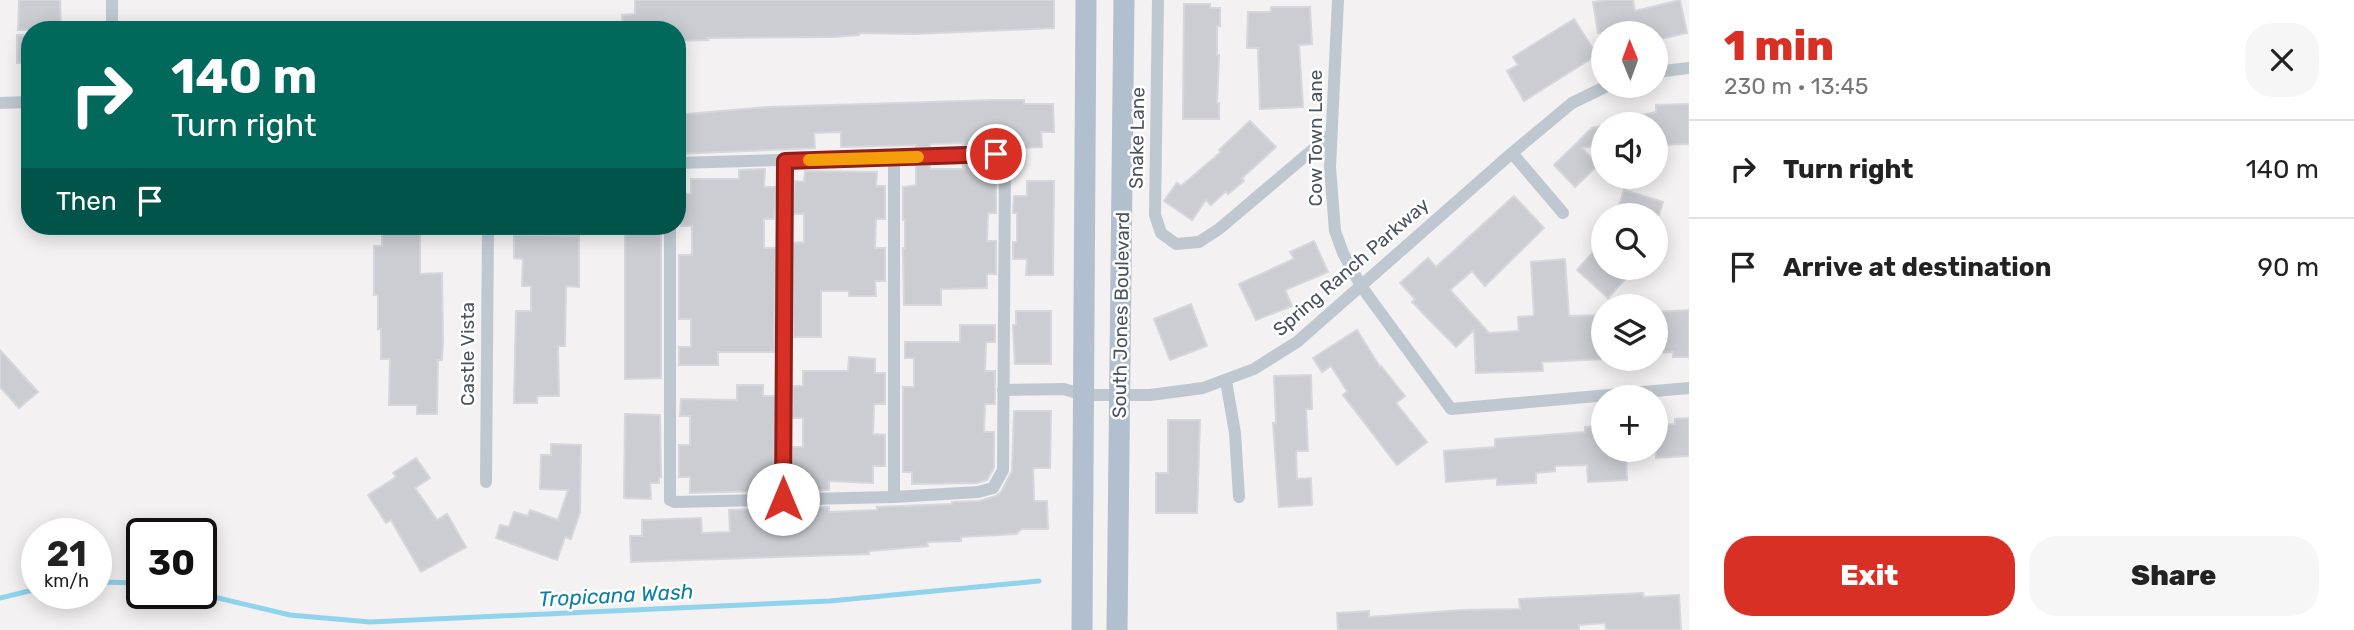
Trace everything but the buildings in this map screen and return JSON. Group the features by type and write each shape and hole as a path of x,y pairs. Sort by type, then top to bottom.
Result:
{"main road":[{"name":"South Jones Boulevard","path":"1082,630 1086,0"},
{"name":"South Jones Boulevard","path":"1117,630 1124,0"}],"street":[{"path":"112,0 112,21"},
{"name":"Snake Lane","path":"1158,0 1156,224 1161,233 1176,244 1199,242 1219,229 1330,135"},
{"name":"Cow Town Lane","path":"1338,0 1330,135 1330,192 1335,231 1343,253 1361,286 1451,409 1689,388"},
{"path":"1668,71 1689,68"},
{"name":"Spring Ranch Parkway","path":"1003,390 1064,390 1084,395 1150,395 1203,388 1254,369 1297,342 1512,153 1572,103 1591,94"},
{"path":"0,103 21,102"},
{"path":"1512,153 1563,213"},
{"path":"670,235 669,497 674,502 894,497 978,492 993,488 1003,470 1005,166 996,154 686,163"},
{"path":"894,158 894,497"},
{"path":"783,499 785,161"},
{"name":"Castle Vista","path":"486,482 488,235"},
{"path":"1226,381 1235,433 1239,497"}],"waterway":[{"name":"Tropicana Wash","path":"217,598 290,615 370,622 830,601 1039,581"},
{"name":"Tropicana Wash","path":"112,582 126,583"},
{"name":"Tropicana Wash","path":"0,598 21,593"}],"slow traffic":[{"path":"809,160 918,157"}],"route":[{"path":"783,499 785,161 996,154"}]}
